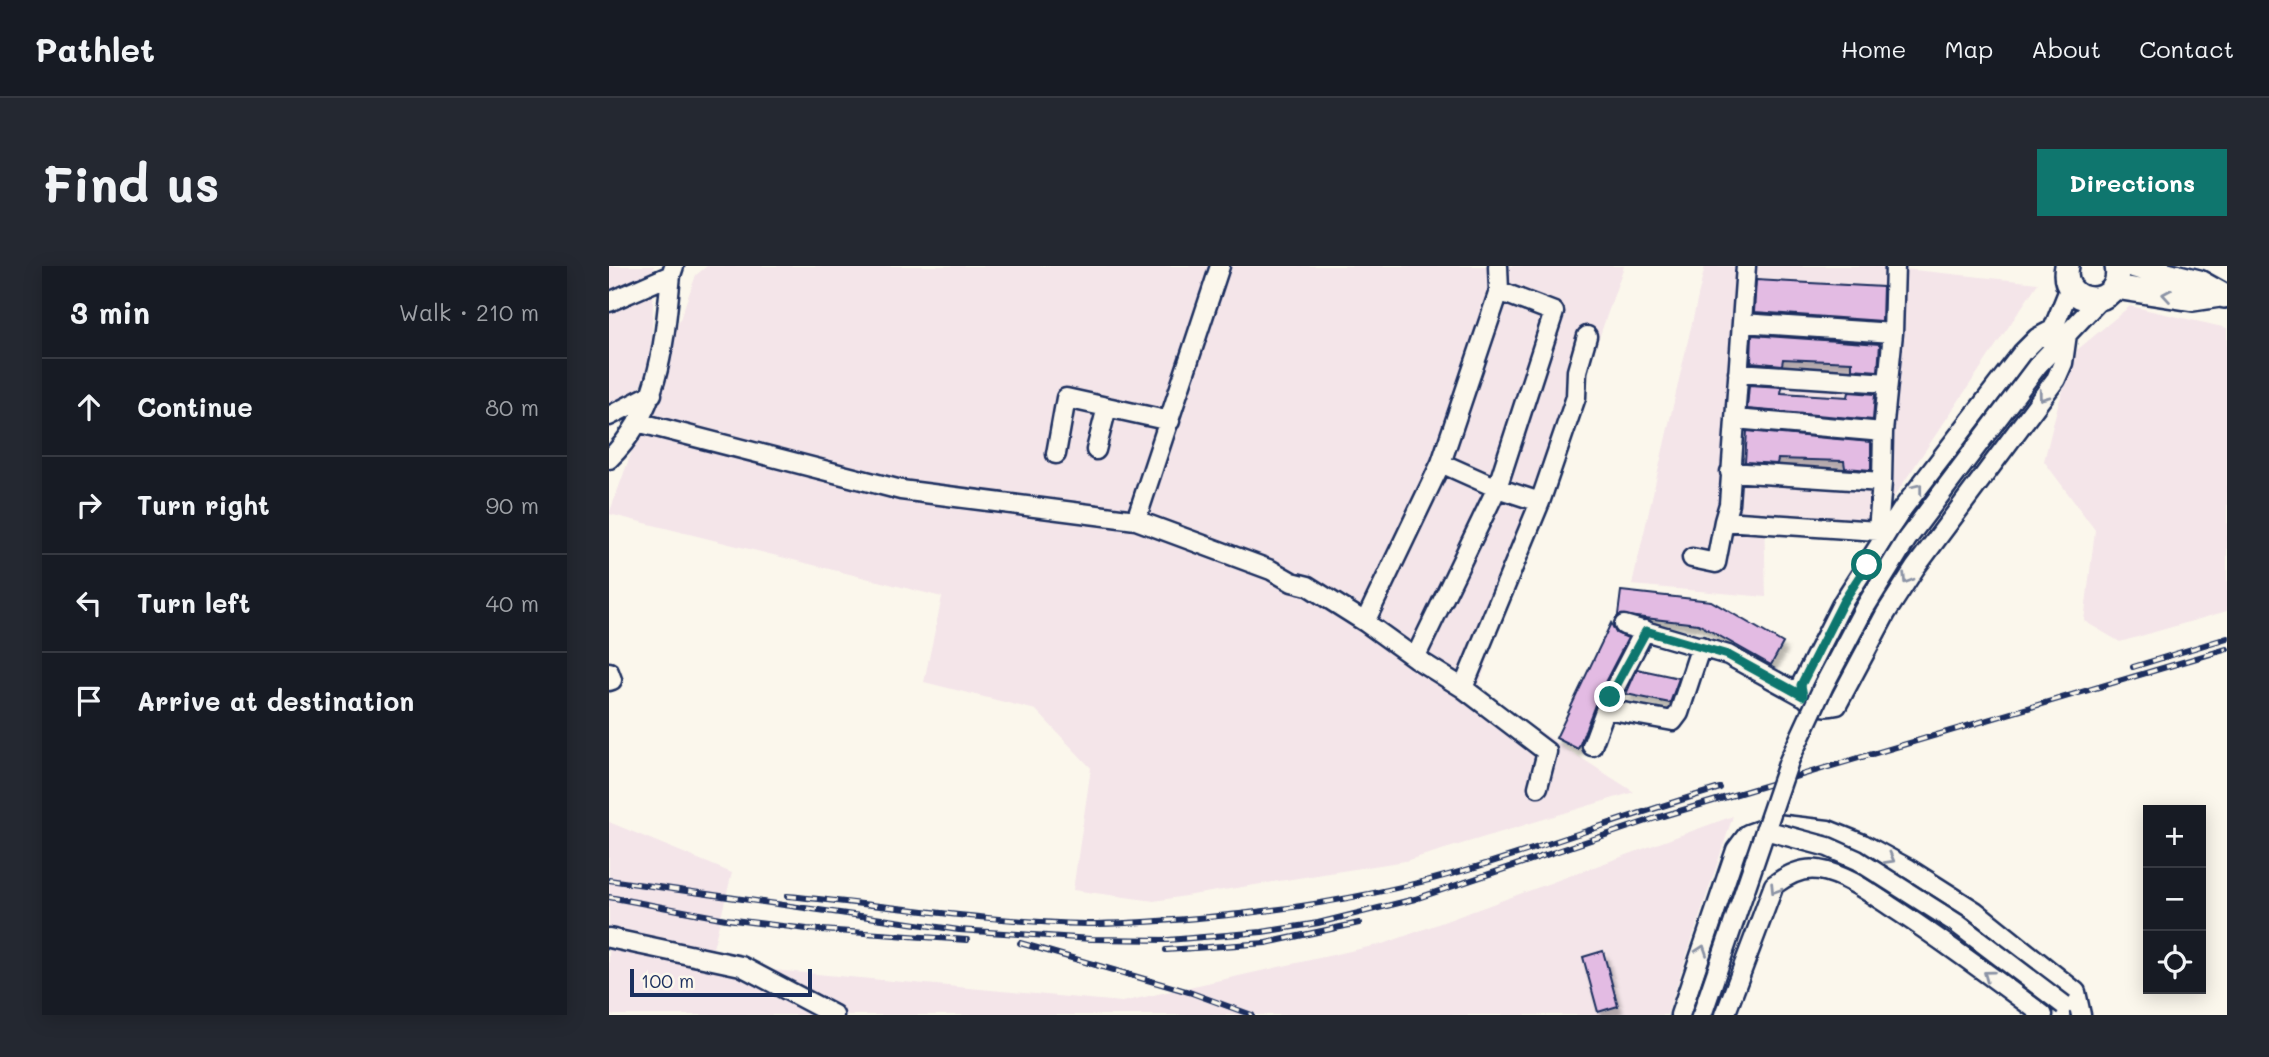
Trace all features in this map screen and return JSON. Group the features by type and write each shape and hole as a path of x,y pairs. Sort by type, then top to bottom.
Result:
{"main road":[{"path":"2139,266 2225,292"},
{"path":"2069,277 2084,298 2117,285 2193,299 2225,292"}],"street":[{"path":"1136,520 1220,266"},
{"path":"1366,622 1441,463 1499,291 1497,266"},
{"path":"1692,558 1716,563 1729,504 1746,266"},
{"path":"1724,521 1878,531 1895,266"},
{"path":"1702,1015 1789,761 1824,685 1864,610 1907,539 2060,332 2139,266"},
{"path":"609,302 672,270"},
{"path":"609,459 627,441 652,394 663,348 672,270"},
{"path":"1624,625 1728,655 1803,696 1810,703 1819,707 1837,705 1886,613 1915,568 2056,379 2063,363 2060,332 2069,277"},
{"path":"1415,658 1497,488 1554,312 1499,291"},
{"path":"1742,323 1892,334"},
{"path":"1803,696 1801,685 1843,602 1903,508 2022,353 2038,338 2060,332"},
{"path":"1463,688 1540,502 1576,397 1577,371 1587,336"},
{"path":"1738,373 1888,383"},
{"path":"609,416 652,394"},
{"path":"1056,454 1066,398 1170,421"},
{"path":"1095,450 1107,407"},
{"path":"1735,419 1883,432"},
{"path":"638,422 901,490 1136,520 1271,570 1291,582 1308,586 1366,622 1415,658 1463,688 1547,752 1538,787"},
{"path":"1441,463 1497,488 1540,502"},
{"path":"1730,472 1882,482"},
{"path":"1592,746 1606,709 1646,631"},
{"path":"1606,709 1673,721 1679,713 1701,646"},
{"path":"609,672 612,680 609,681"},
{"path":"1680,1015 1736,850 1748,834 1776,824 1828,830 1863,844 1909,869 1975,911 2076,992 2081,1015"},
{"path":"1765,830 1828,847 1857,860 1956,923 2069,1010"},
{"path":"1816,869 1828,830"},
{"path":"1725,1015 1775,885 1786,875 1816,869 1829,872 1861,888 1923,927 2043,1015"},
{"path":"609,938 741,966 834,1015"}],"shaded area":[{"path":"609,266 654,266 651,367 620,421 609,430"},
{"path":"707,266 1624,266 1477,691 1634,792 1405,861 1154,901 1073,890 1091,768 1036,710 924,682 942,597 609,514 696,275"},
{"path":"1705,266 1876,266 2038,283 1875,525 1764,517 1766,597 1632,585"},
{"path":"2130,306 2227,328 2227,611 2120,642 2084,621 2095,530 2044,461 2058,405 2077,350"},
{"path":"1733,816 1667,1015 609,1015 609,822 732,873 709,964 1122,1002 1386,943"}],"building":[{"path":"1756,280 1883,287 1882,321 1754,312"},
{"path":"1752,335 1880,344 1878,371 1852,369 1852,362 1783,359 1782,365 1751,362"},
{"path":"1749,385 1782,387 1781,393 1848,397 1849,392 1875,394 1873,420 1747,409"},
{"path":"1747,431 1871,442 1871,470 1845,468 1844,461 1778,459 1777,464 1745,462"},
{"path":"1621,591 1711,601 1783,643 1771,665 1698,624 1618,615"},
{"path":"1611,623 1616,633 1628,638 1600,692 1578,749 1556,738"},
{"path":"1637,669 1679,678 1670,703 1626,694"},
{"path":"1603,951 1618,1006 1598,1012 1583,957"}],"railway":[{"path":"2133,667 2227,638"},
{"path":"609,880 959,930 1091,939 1168,940 1262,932 1318,923 1415,899 1656,818 2227,649"},
{"path":"787,896 1050,923 1129,923 1234,915 1340,899 1445,876 1720,788"},
{"path":"609,897 726,919 807,929 967,940"},
{"path":"1166,950 1266,943 1359,923"},
{"path":"1020,943 1189,992 1252,1015"}],"route":[{"path":"1610,697 1646,631 1728,655 1803,696 1801,685 1843,602 1867,565"}]}
